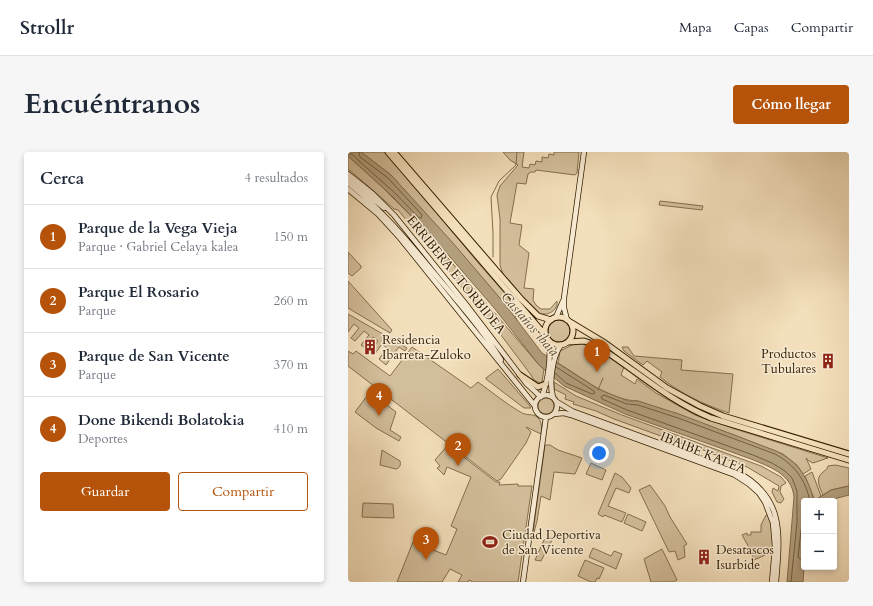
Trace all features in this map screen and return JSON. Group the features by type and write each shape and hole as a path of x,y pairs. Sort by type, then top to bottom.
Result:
{"main road":[{"path":"388,152 547,338 554,344 561,345 568,342 584,341 596,345 672,398 691,409 712,418 849,460"},
{"path":"394,152 521,299 538,316 554,319"},
{"path":"547,338 546,325 554,319 560,317 605,343 667,388 691,402 711,411 849,454"},
{"path":"568,321 572,325 573,333 568,342"},
{"path":"520,375 538,387 548,385"}],"street":[{"path":"554,319 564,298 584,152"},
{"name":"ERRIBERA ETORBIDEA","path":"348,174 381,201 394,215 468,307 526,383 542,396"},
{"path":"348,178 379,204 408,234"},
{"path":"348,183 390,221 438,277 485,337 512,378"},
{"name":"ERRIBERA ETORBIDEA","path":"348,189 389,226 409,249 535,406"},
{"path":"358,192 365,203"},
{"path":"564,298 568,321"},
{"path":"547,338 550,354 548,385 557,402 557,408 554,414 546,417 538,414 535,406 548,385 555,355 561,345"},
{"path":"542,396 548,395 553,397"},
{"name":"IBAIBE KALEA","path":"557,402 572,412 735,471 752,481 765,494 774,512 778,528 779,544 776,582"},
{"name":"IBAIBE KALEA","path":"554,414 564,413 571,415 735,475 750,484 765,502 774,523 775,547 772,582"},
{"path":"523,582 546,417"}],"shaded area":[{"path":"361,152 386,152 509,298 518,323 504,303 480,275 391,175"},
{"path":"503,152 524,152 522,167 529,168 530,164 535,165 536,161 542,162 542,157 548,158 549,154 554,155 554,152 579,152 577,173 575,175 536,170 535,172 528,174 526,184 517,183 510,223 522,225 519,245 529,253 524,288 534,289 533,300 541,309 550,309 557,301 557,306 555,309 547,314 540,314 529,304 503,274 500,265 500,219 497,195 500,186 518,165 510,160"},
{"path":"348,156 373,178 419,224 544,369 542,382 540,383 534,380 501,335 398,210 394,209 348,169"},
{"path":"660,201 703,206 702,210 659,205"},
{"path":"348,252 361,266 361,268 352,276 348,273"},
{"path":"348,281 392,330 390,333 348,308"},
{"path":"348,314 407,348 405,351 399,347 386,365 379,359 387,348 382,344 374,355 370,352 378,341 373,337 365,348 361,345 369,335 364,331 355,341 351,338 359,328 354,324 348,332"},
{"path":"559,320 567,323 570,331 567,339 559,342 551,339 548,331 551,323"},
{"path":"579,343 598,349 624,367 621,375 635,384 637,379 656,393 695,415 828,458 813,463 806,458 811,469 803,474 797,465 783,454 638,401 616,397 596,387 558,363 560,351"},
{"path":"412,347 471,388 478,382 522,413 536,416 539,419 542,426 541,434 526,427 531,432 526,443 501,479 497,481 348,366 348,351 353,354 356,351 390,376"},
{"path":"622,347 628,347 634,356 682,360 681,370 733,374 729,413 701,402 676,389 660,377 662,372 647,361 643,365 624,351"},
{"path":"498,369 531,408 524,408 486,379"},
{"path":"554,382 576,396 622,415 761,466 781,477 786,483 781,486 780,492 784,499 781,503 777,502 772,492 773,488 778,491 779,486 747,467 698,448 691,447 614,419 596,411 573,404 574,402 565,399 566,395 554,389"},
{"path":"370,392 396,412 390,430 401,437 399,441 376,428 355,412"},
{"path":"546,398 552,400 554,406 552,412 546,414 540,412 538,406 540,400"},
{"name":"Ciudad Deportiva de San Vicente","path":"448,445 496,482 500,482 499,485 518,484 518,486 532,486 518,582 473,582 469,580 468,582 458,582 462,575 450,569 442,582 397,582 413,542 446,555 457,529 451,526 471,477 447,467 444,475 437,468 440,466 435,460"},
{"path":"545,445 550,445 558,450 582,458 575,474 554,472 550,500 541,496 532,540"},
{"path":"382,450 400,461 398,468 396,469 380,465"},
{"path":"591,463 606,470 602,480 586,474"},
{"path":"835,465 849,468 849,486 831,490 823,495 818,481 820,475 828,466"},
{"path":"812,472 821,496 819,498 814,498 805,476"},
{"path":"615,473 622,477 631,488 629,493 616,488 608,506 626,513 622,522 604,515 603,517 598,514"},
{"path":"650,485 665,506 687,544 684,546 685,557 678,560 675,551 669,552 639,490"},
{"path":"363,503 393,504 394,518 362,517"},
{"path":"628,514 646,522 642,531 624,523"},
{"path":"766,515 770,516 777,550 754,560 742,535 747,533 747,535 751,535 751,532 761,532 761,525"},
{"path":"548,536 552,538 552,540 541,561 535,560 544,540"},
{"path":"593,548 611,556 614,551 622,554 616,569 589,557"},
{"path":"662,549 677,580 674,582 651,582 644,559"},
{"path":"585,560 604,568 599,579 597,578 595,582 591,582 578,576"}],"water":[{"path":"348,152 361,152 391,175 453,243 504,303 542,353 598,389 628,401 638,401 679,414 776,451 784,455 796,465 809,485 813,498 801,498 801,570 804,570 803,582 787,582 794,497 789,482 785,477 772,468 751,459 625,414 564,386 539,365 495,309 444,250 393,197 348,156"},
{"path":"849,486 849,495 837,498 819,498 831,490"}],"waterway":[{"path":"493,257 491,197 499,181 516,165 517,152"},
{"path":"598,390 603,378"}],"place":[{"name":"Residencia Ibarreta-Zuloko","path":"370,347"},
{"name":"Productos Tubulares","path":"828,361"},
{"name":"Parque de la Vega Vieja","path":"597,372"},
{"name":"Done Bikendi Bolatokia","path":"379,416"},
{"name":"Parque El Rosario","path":"458,466"},
{"name":"Ciudad Deportiva de San Vicente","path":"490,542"},
{"name":"Desatascos Isurbide","path":"704,557"},
{"name":"Parque de San Vicente","path":"426,560"}],"water label":[{"name":"Castaños ibaia","path":"530,324"}]}
